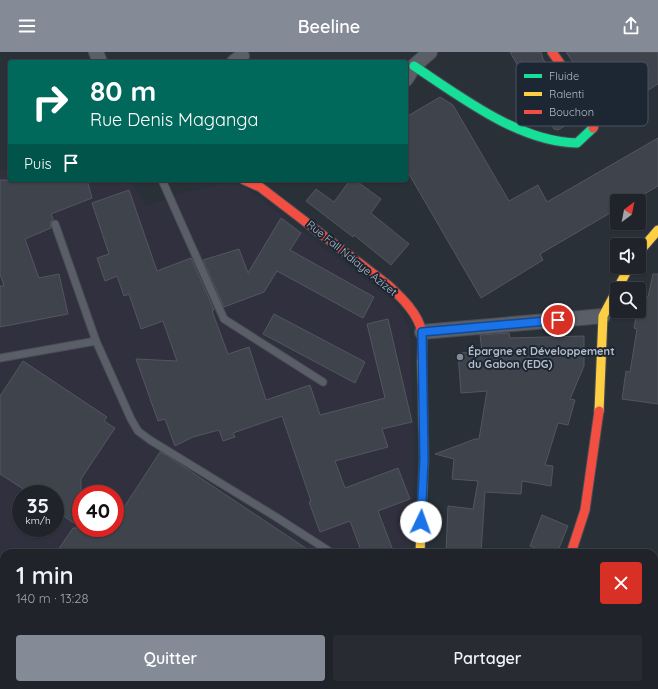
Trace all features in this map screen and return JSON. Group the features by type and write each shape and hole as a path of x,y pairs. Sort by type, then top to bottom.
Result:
{"street":[{"path":"408,76 414,66 430,52"},
{"path":"552,52 559,62"},
{"path":"414,66 472,104 544,140 564,144 579,143 592,131 594,126"},
{"name":"Rue Fall Ndiaye Azizet","path":"249,182 260,187 388,285 405,302 418,320 422,332 424,459 420,549"},
{"path":"646,244 658,230"},
{"path":"572,549 585,510 599,424 603,316 625,274"},
{"path":"422,332 603,316"}],"lane":[{"path":"163,182 224,319 323,382"},
{"path":"55,224 96,341 131,419 138,431 150,440 326,549"},
{"path":"0,358 96,341"}],"shaded area":[{"path":"8,169 8,182 130,182 146,206 182,193 227,183 246,188 392,300 403,315 409,328 411,342 414,471 411,549 0,549 0,171"}],"building":[{"path":"510,52 541,52 545,62 516,62"},
{"path":"566,52 658,52 658,84 648,90 648,62 573,62"},
{"path":"440,97 453,105 509,201 538,185 547,202 658,138 658,186 644,194 610,194 610,213 540,254 543,260 481,298 408,172 408,116"},
{"path":"552,126 564,126 558,130 554,129"},
{"path":"0,180 8,180 8,182 88,182 92,198 51,214 53,219 50,223 51,228 25,239 39,278 59,274 68,314 0,327 0,286 4,286 0,274"},
{"path":"349,182 358,182 381,199 371,213 409,244 391,265 354,235 353,237 306,201 316,189 334,202"},
{"path":"129,190 157,271 191,258 214,310 212,311 228,354 249,347 266,400 310,385 320,415 385,398 367,324 388,319 412,422 382,429 388,447 335,461 345,488 398,468 410,499 378,511 392,549 360,549 350,521 320,532 282,416 233,433 235,437 223,441 219,430 193,437 175,446 165,419 158,421 136,359 177,361 163,321 141,329 129,294 124,296 117,276 105,281 97,258 109,254 92,203"},
{"path":"281,218 301,233 290,250 374,297 363,318 277,271 264,292 224,307 203,260 239,249 248,273"},
{"path":"653,274 658,274 658,404 622,399 626,371 630,372 637,329 634,328 636,318 646,318 646,297 648,297"},
{"path":"274,314 365,362 355,383 263,334"},
{"path":"509,333 510,338 584,336 584,366 570,399 575,400 568,425 558,423 545,465 553,466 551,486 522,481 521,494 485,492 481,549 446,549 448,506 473,509 478,481 452,479 454,459 435,454 475,439 479,439 487,391 461,393 458,353 482,352 480,335"},
{"path":"23,361 107,417 104,421 115,428 81,479 81,485 72,485 72,522 64,516 64,485 17,485 0,474 0,396"},
{"path":"160,452 307,549 59,549 72,529 72,537 124,537 124,507"},
{"path":"542,515 568,526 559,549 537,549 530,546"}],"traffic: fast":[{"path":"414,66 491,116 534,135 555,141 577,143 593,128"}],"traffic: slow":[{"path":"646,244 658,230"},
{"path":"599,411 603,316 625,274"},
{"path":"420,549 424,459 422,361"}],"traffic: jam":[{"path":"552,52 559,62"},
{"path":"249,182 260,187 388,285 409,306 417,319 422,333 422,361"},
{"path":"572,549 585,510 599,411"}],"place":[{"name":"Épargne et Développement du Gabon (EDG)","path":"460,357"}],"route":[{"path":"421,522 424,459 422,332 558,320"}]}
